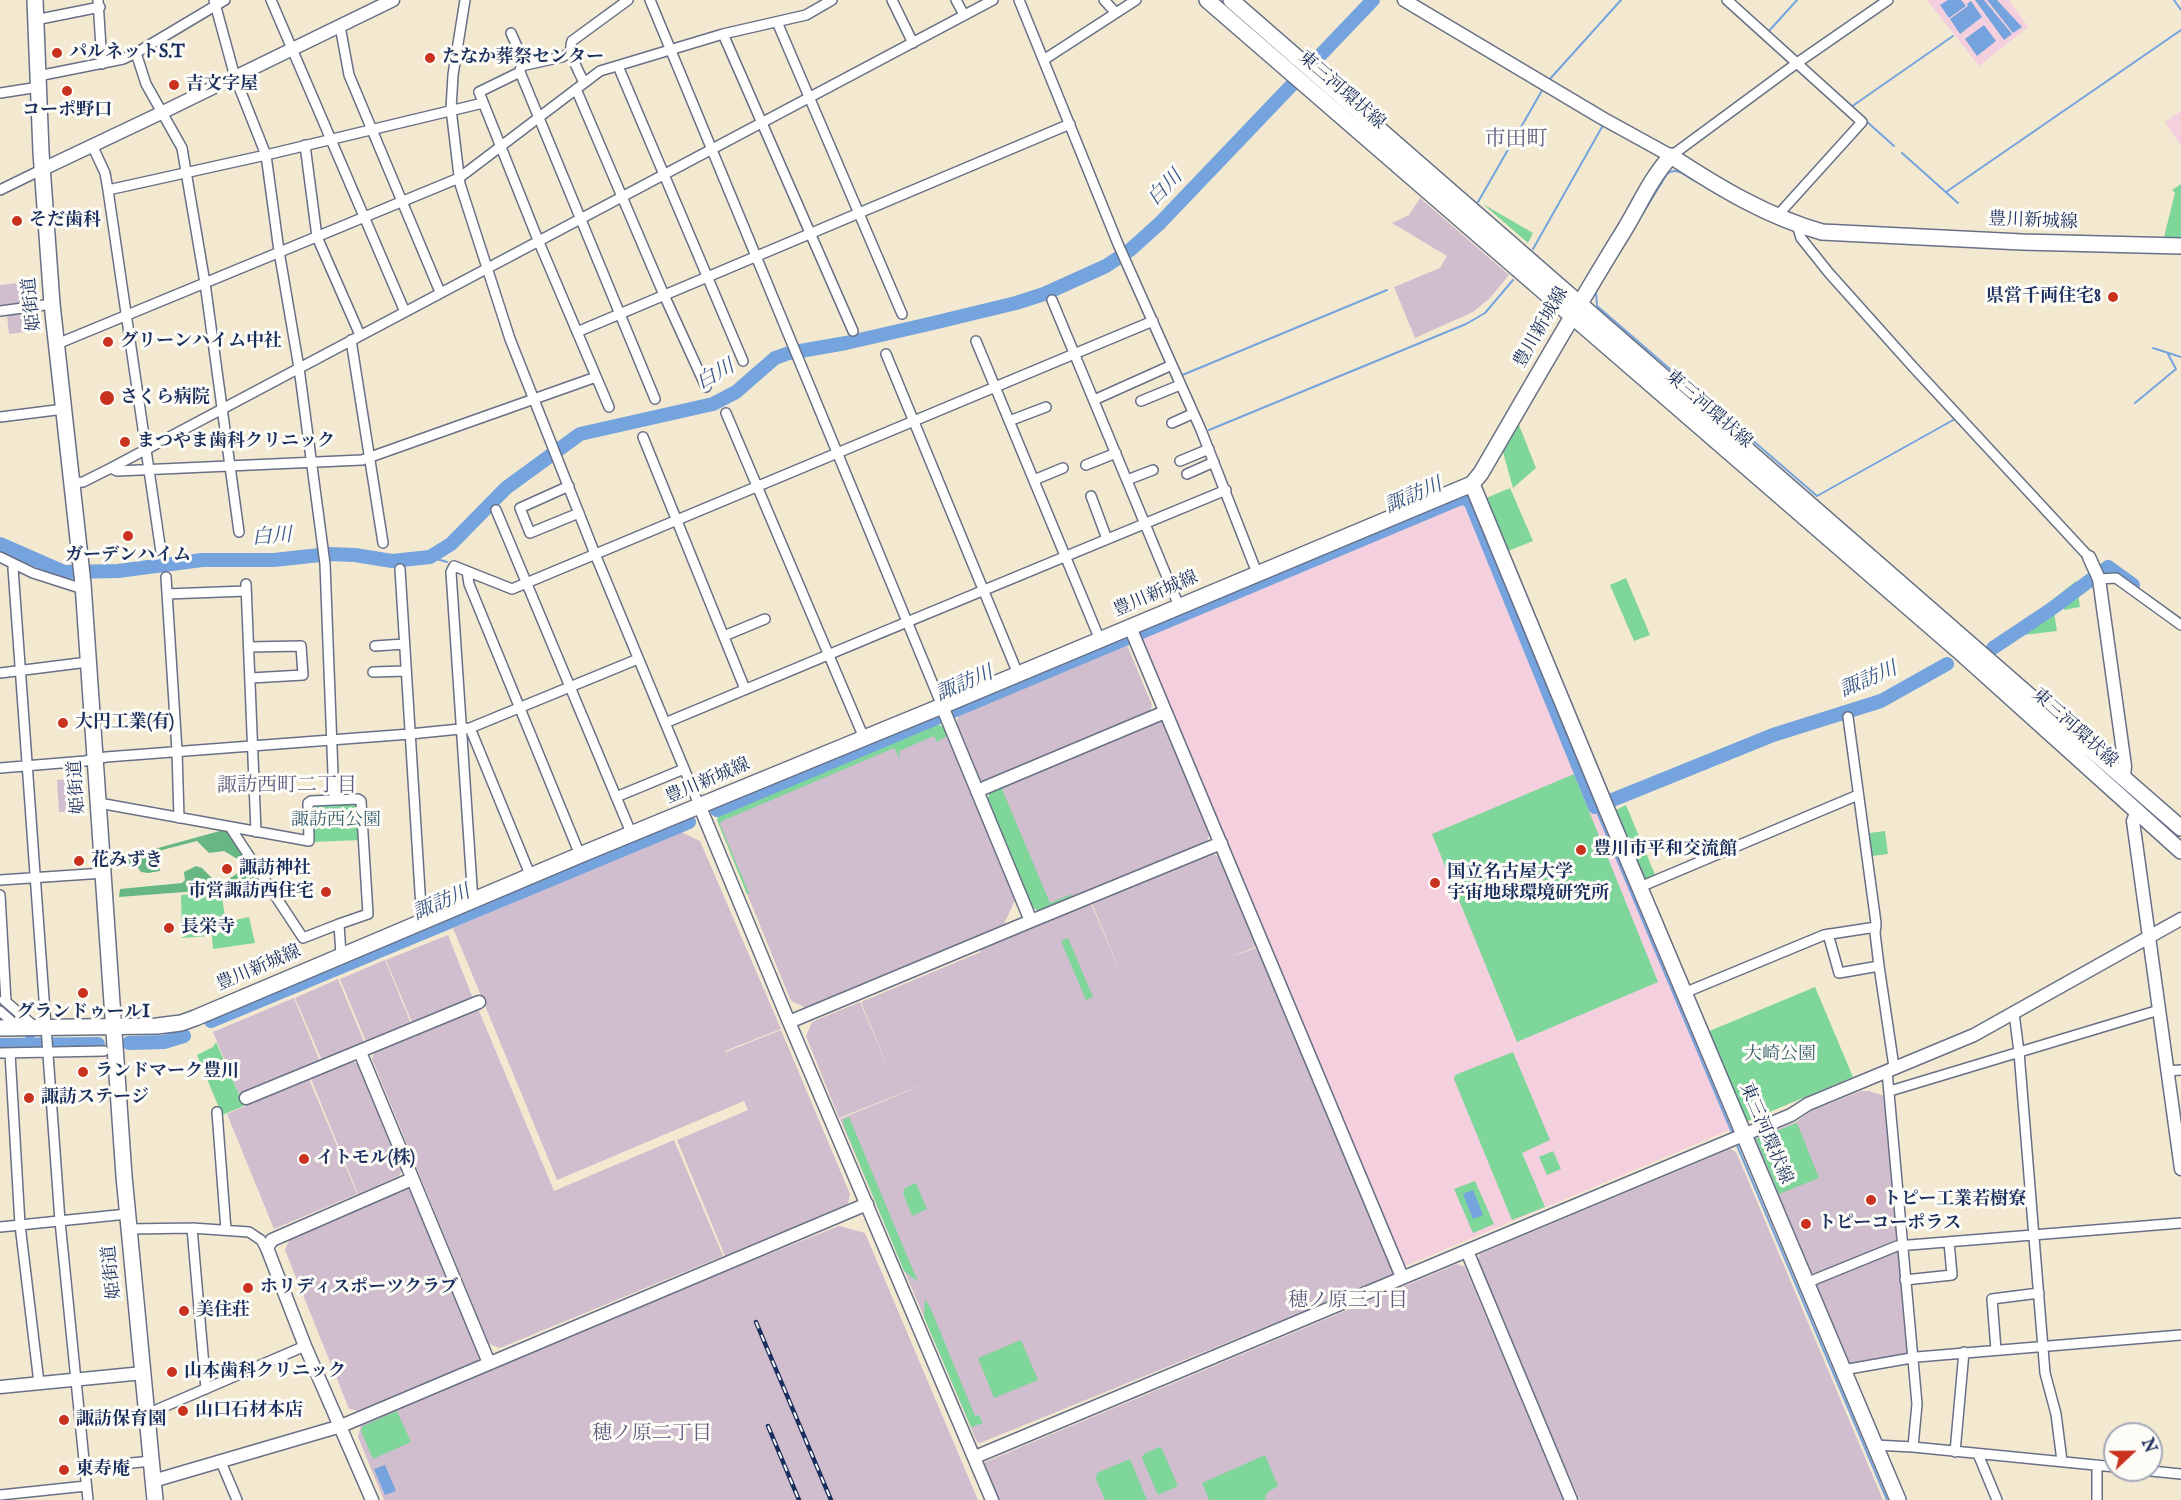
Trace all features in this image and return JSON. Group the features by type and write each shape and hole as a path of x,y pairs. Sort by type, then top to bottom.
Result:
{"main road":[{"name":"姫街道","path":"35,0 52,304 83,586 128,1222 155,1500"},
{"name":"東三河環状線","path":"1207,0 1311,81 2181,828"},
{"name":"東三河環状線","path":"1231,0 1293,66"},
{"name":"豊川新城線","path":"0,1028 43,1031 181,1023 864,738 945,712 1018,674 1100,640 1132,633 1179,606 1473,484 1659,170 1671,156 1743,200 1797,225 1822,232 2022,242 2181,246"},
{"name":"東三河環状線","path":"1575,310 2181,851"},
{"name":"東三河環状線","path":"1473,484 1898,1500"}],"street":[{"path":"271,0 405,312"},
{"path":"465,0 453,75 451,109 459,178 510,339 536,399 595,554 789,1022 993,1500"},
{"path":"584,83 571,52 572,41 628,0"},
{"path":"650,0 1031,921"},
{"path":"57,344 459,178 600,71 723,34 806,15 832,0"},
{"path":"891,0 913,43"},
{"path":"956,0 964,15"},
{"path":"73,483 83,482 111,468 993,0"},
{"path":"1019,0 1045,59 1118,244 1209,449 1257,573"},
{"path":"1104,0 1116,13"},
{"path":"1045,59 1136,0"},
{"path":"1404,0 1602,118 1671,156 1797,63 1888,0"},
{"path":"1727,0 1862,122 1777,216"},
{"path":"0,189 390,1"},
{"path":"0,93 136,53 219,2 235,77 266,155 279,251 299,368 325,562 334,800"},
{"path":"35,20 101,3 102,64"},
{"path":"777,22 902,314"},
{"path":"340,26 349,75 440,292"},
{"path":"511,33 523,60 520,69 655,399"},
{"path":"723,34 853,331"},
{"path":"571,52 562,57 520,69 479,92 538,240 609,407"},
{"path":"136,53 146,84 182,148 205,284 239,532"},
{"path":"618,66 743,361"},
{"path":"576,89 706,387"},
{"path":"108,190 483,103"},
{"path":"577,332 1070,124"},
{"path":"92,145 105,172 128,315 161,552"},
{"path":"305,145 317,237 356,337 370,458 383,543"},
{"path":"1797,225 1801,238 1837,282 2089,557 2099,579 2125,766 2124,777"},
{"path":"1052,300 1179,606"},
{"path":"0,311 52,304"},
{"path":"473,902 466,728 451,572 454,566 512,589 1153,321"},
{"path":"976,341 1100,640"},
{"path":"886,354 1018,674"},
{"path":"1094,400 1172,365"},
{"path":"111,468 117,471 362,460 596,377"},
{"path":"1141,402 1180,385"},
{"path":"1009,422 1046,406"},
{"path":"0,417 64,409"},
{"path":"726,413 864,738"},
{"path":"1172,423 1192,414"},
{"path":"643,437 745,689"},
{"path":"1180,461 1209,449"},
{"path":"1086,465 1116,453"},
{"path":"1187,474 1214,462"},
{"path":"1034,480 1063,468"},
{"path":"1127,480 1153,470"},
{"path":"569,486 520,507 523,516 530,533 579,513"},
{"path":"665,723 1226,490"},
{"path":"1091,496 1107,539"},
{"path":"496,510 632,835"},
{"path":"0,557 33,573 83,586"},
{"path":"13,568 28,766 43,1031 48,1051 60,1221 88,1500"},
{"path":"400,569 422,924"},
{"path":"467,571 469,584 580,855"},
{"path":"166,577 179,818"},
{"path":"2099,579 2115,578 2181,625"},
{"path":"167,594 246,588 256,832"},
{"path":"724,636 765,619"},
{"path":"1132,633 1402,1277"},
{"path":"375,646 404,644"},
{"path":"249,647 301,646 303,675 250,678"},
{"path":"0,768 466,728 638,658"},
{"path":"0,673 88,662"},
{"path":"373,672 406,671"},
{"path":"977,791 1165,712"},
{"path":"1848,717 1876,927 1891,1069 1890,1091 1917,1404 1913,1447"},
{"path":"466,728 531,877"},
{"path":"616,797 684,769"},
{"path":"1640,887 1858,795"},
{"path":"99,803 309,841 308,803 358,799 361,801 368,914 303,938 230,827"},
{"path":"2137,811 2133,820 2181,1169"},
{"path":"789,1022 1221,843"},
{"path":"0,880 104,873"},
{"path":"0,895 3,1000 43,1031"},
{"path":"975,1457 1791,1115 1808,1104 1974,1035 2181,919"},
{"path":"339,924 341,955"},
{"path":"1684,993 1828,934 1876,927"},
{"path":"1828,934 1839,973 1879,966"},
{"path":"246,1098 479,1002"},
{"path":"1890,1091 2160,1010"},
{"path":"0,1011 19,1028"},
{"path":"2014,1013 2042,1347 2045,1373 2060,1434 2062,1461"},
{"path":"39,1383 20,1225 5,1053 104,1051"},
{"path":"360,1052 489,1364"},
{"path":"2167,1071 2181,1070"},
{"path":"217,1112 226,1230"},
{"path":"267,1251 268,1243 272,1240 412,1179"},
{"path":"153,1481 341,1426 867,1204"},
{"path":"0,1227 60,1221 128,1222 253,1233 261,1240 267,1251 305,1346 372,1500"},
{"path":"1806,1283 1903,1245 2181,1223"},
{"path":"192,1228 206,1389"},
{"path":"1905,1280 1952,1275 1949,1242"},
{"path":"1467,1251 1571,1500"},
{"path":"1996,1350 1992,1299 2039,1293"},
{"path":"1843,1370 1964,1352 2181,1335"},
{"path":"147,1414 305,1346"},
{"path":"1955,1452 1964,1352"},
{"path":"0,1387 143,1373"},
{"path":"1875,1445 2103,1466"},
{"path":"1978,1455 1996,1500"},
{"path":"84,1468 151,1461"},
{"path":"221,1462 237,1500"},
{"path":"2097,1466 2097,1500"},
{"path":"2163,1472 2181,1474"},
{"path":"0,1495 86,1486"}],"shaded area":[{"path":"1927,0 2009,0 2028,27 1979,66"},
{"path":"2181,111 2181,146 2165,122"},
{"path":"1420,198 1509,275 1490,298 1473,312 1415,338 1394,287 1440,268 1447,256 1392,223 1409,215"},
{"path":"36,281 41,330 9,334 6,306 0,306 0,285"},
{"name":"国立名古屋大学 宇宙地球環境研究所","path":"1462,500 1470,505 1732,1129 1403,1267 1139,637"},
{"path":"1127,645 1152,705 1150,711 983,782 979,780 956,723 959,715"},
{"path":"1159,721 1168,724 1211,832 1206,843 1041,912 1032,907 988,798 991,789"},
{"path":"941,726 946,728 1016,898 1003,926 809,1009 791,1001 717,820"},
{"path":"82,778 85,810 59,812 57,780"},
{"path":"681,832 700,841 781,1029 725,1051 730,1064 726,1052 781,1030 850,1194 848,1204 725,1256 677,1140 748,1110 744,1101 557,1180 453,928"},
{"path":"1212,853 1222,859 1257,946 1229,958 1258,947 1395,1270 1393,1275 980,1443 977,1442 840,1119 937,1079 839,1118 806,1036 812,1022 860,1002 895,1085 861,1002 1091,903 1130,996 1092,903"},
{"path":"448,935 474,1001 413,1025 386,960"},
{"path":"385,960 412,1026 367,1044 340,979"},
{"path":"338,979 365,1044 323,1063 295,998"},
{"path":"294,998 321,1064 240,1097 213,1032"},
{"path":"477,1006 554,1191 674,1140 723,1256 500,1348 489,1344 372,1059 376,1048"},
{"path":"352,1061 358,1064 403,1169 399,1176 358,1194 311,1079"},
{"name":"イトモル(株)","path":"309,1079 357,1194 274,1229 227,1114"},
{"path":"1861,1091 1888,1097 1900,1238 1812,1276 1751,1140 1796,1122 1811,1111"},
{"path":"1730,1149 1736,1152 1883,1500 1580,1500 1532,1392 1477,1262 1480,1254"},
{"path":"403,1187 412,1191 481,1353 478,1361 359,1411 349,1409 285,1250 291,1235"},
{"path":"839,1226 865,1233 978,1500 384,1500 358,1437 361,1425 738,1266"},
{"path":"1900,1249 1909,1354 1849,1367 1812,1286"},
{"path":"1457,1264 1465,1267 1564,1500 999,1500 983,1463"}],"green space":[{"path":"2181,184 2181,242 2163,241 2175,193 2172,190"},
{"path":"1483,204 1533,233 1528,243"},
{"path":"1519,425 1536,468 1513,488 1503,452"},
{"path":"1510,488 1533,541 1508,551 1486,498"},
{"path":"1626,578 1650,635 1634,641 1610,585"},
{"path":"2076,581 2080,607 2064,610 2063,603 2053,606 2057,631 2024,635 2021,625"},
{"path":"932,722 946,728 947,736 937,742 934,736 899,751 900,759 894,748 722,821 720,824 749,893 747,894 717,820 720,812"},
{"path":"1574,774 1658,982 1517,1042 1432,834"},
{"path":"1024,778 1002,789 1050,903 1072,894 1069,900 1041,912 1032,907 988,798 991,789"},
{"name":"諏訪西公園","path":"356,801 359,804 361,840 312,842 311,806 314,803"},
{"path":"1626,805 1656,877 1645,882 1616,810"},
{"path":"227,829 263,886 119,897 120,889 182,883 185,880 184,872 196,866 202,868 216,882 234,876 241,868 239,860 224,851 209,853 197,841 162,850 159,853 160,871 148,873 141,872 136,865 119,866 118,859"},
{"path":"1885,831 1888,854 1872,856 1869,833"},
{"path":"221,892 226,922 249,917 255,943 213,949 212,936 182,938 181,895"},
{"path":"1068,938 1093,997 1086,1000 1061,941"},
{"name":"大崎公園","path":"1815,987 1853,1077 1748,1121 1743,1119 1707,1032"},
{"path":"216,1042 244,1106 222,1115 197,1055 213,1047"},
{"path":"1513,1052 1550,1140 1522,1153 1545,1207 1512,1220 1454,1079 1455,1075"},
{"path":"849,1117 918,1282 904,1271 844,1126 843,1120"},
{"path":"1797,1123 1819,1178 1779,1194 1756,1139"},
{"path":"1553,1151 1561,1169 1547,1175 1539,1157"},
{"path":"1475,1181 1494,1224 1473,1233 1454,1189"},
{"path":"916,1183 927,1209 912,1216 903,1193 905,1188"},
{"path":"925,1300 930,1307 975,1416 979,1415 983,1423 971,1427 924,1317"},
{"path":"1021,1340 1038,1380 994,1398 978,1358"},
{"path":"397,1411 411,1442 373,1459 361,1431 363,1426"},
{"path":"1159,1447 1162,1449 1178,1486 1158,1495 1142,1458 1144,1454"},
{"path":"1265,1455 1278,1486 1268,1492 1265,1496 1266,1500 1209,1500 1202,1483"},
{"path":"1130,1459 1147,1500 1105,1500 1096,1479 1097,1473"}],"water":[{"path":"1948,0 1961,0 1966,6 1949,18 1940,5"},
{"path":"1975,0 1984,0 2012,34 2004,40"},
{"path":"1987,0 1997,0 2022,27 2013,33"},
{"path":"1971,1 1982,17 1960,34 1950,19 1968,6 1967,4"},
{"path":"1984,25 1996,41 1977,56 1965,39"},
{"path":"1473,1190 1483,1215 1473,1219 1463,1194"},
{"path":"385,1465 396,1491 385,1495 374,1469"}],"waterway":[{"name":"白川","path":"0,544 64,572 118,571 202,560 274,560 329,554 355,555 392,561 430,557 451,544 506,488 580,434 713,404 736,392 775,358 789,353 846,343 1016,303 1044,294 1106,266 1130,250 1160,223 1373,0"},
{"path":"1549,80 1621,0"},
{"path":"1768,32 1797,0"},
{"path":"2174,0 2181,10"},
{"path":"1946,192 2181,30"},
{"path":"1851,107 1953,36"},
{"path":"1778,40 1796,56"},
{"path":"1478,202 1544,87"},
{"path":"1865,120 1894,146"},
{"path":"1533,249 1602,127"},
{"path":"1902,153 1958,203"},
{"path":"1635,226 1667,174 1677,171 1695,181"},
{"path":"1629,236 1596,291 1597,306 1817,496 1955,419"},
{"path":"1209,430 1466,324 1485,313 1513,280"},
{"path":"1180,376 1387,290"},
{"path":"2153,348 2181,357"},
{"path":"2135,403 2176,369 2168,354"},
{"name":"諏訪川","path":"717,810 1461,498 1471,503 1595,807 1773,735 1881,701 1947,664"},
{"path":"430,557 447,562"},
{"name":"諏訪川","path":"1993,648 2108,567 2133,585"},
{"path":"1595,807 1733,1135"},
{"name":"諏訪川","path":"211,1021 689,822"},
{"path":"0,1004 30,1032"},
{"name":"諏訪川","path":"129,1043 164,1042 184,1036"},
{"name":"諏訪川","path":"0,1045 98,1044"},
{"path":"1736,1143 1887,1500"}],"railway":[{"path":"756,1322 831,1500"},
{"path":"768,1426 799,1500"}],"place":[{"name":"パルネットS.T","path":"57,53"},
{"name":"たなか葬祭センター","path":"430,58"},
{"name":"吉文字屋","path":"174,85"},
{"name":"コーポ野口","path":"67,91"},
{"name":"そだ歯科","path":"17,221"},
{"name":"県営千両住宅8","path":"2113,297"},
{"name":"グリーンハイム中社","path":"108,342"},
{"name":"さくら病院","path":"107,398"},
{"name":"まつやま歯科クリニック","path":"125,442"},
{"name":"ガーデンハイム","path":"128,536"},
{"name":"大円工業(有)","path":"63,723"},
{"name":"豊川市平和交流館","path":"1581,850"},
{"name":"花みずき","path":"79,861"},
{"name":"諏訪神社","path":"227,869"},
{"name":"国立名古屋大学 宇宙地球環境研究所","path":"1435,883"},
{"name":"市営諏訪西住宅","path":"326,892"},
{"name":"長栄寺","path":"169,928"},
{"name":"グランドゥールI","path":"83,993"},
{"name":"ランドマーク豊川","path":"83,1072"},
{"name":"諏訪ステージ","path":"29,1098"},
{"name":"イトモル(株)","path":"304,1159"},
{"name":"トピー工業若樹寮","path":"1871,1200"},
{"name":"トピーコーポラス","path":"1806,1224"},
{"name":"ホリディスポーツクラブ","path":"248,1288"},
{"name":"美住荘","path":"184,1311"},
{"name":"山本歯科クリニック","path":"172,1372"},
{"name":"山口石材本店","path":"183,1411"},
{"name":"諏訪保育園","path":"64,1420"},
{"name":"東寿庵","path":"64,1470"}],"district":[{"name":"市田町","path":"1516,141"},
{"name":"諏訪西町二丁目","path":"287,787"},
{"name":"穂ノ原三丁目","path":"1348,1302"},
{"name":"穂ノ原二丁目","path":"652,1435"}]}
